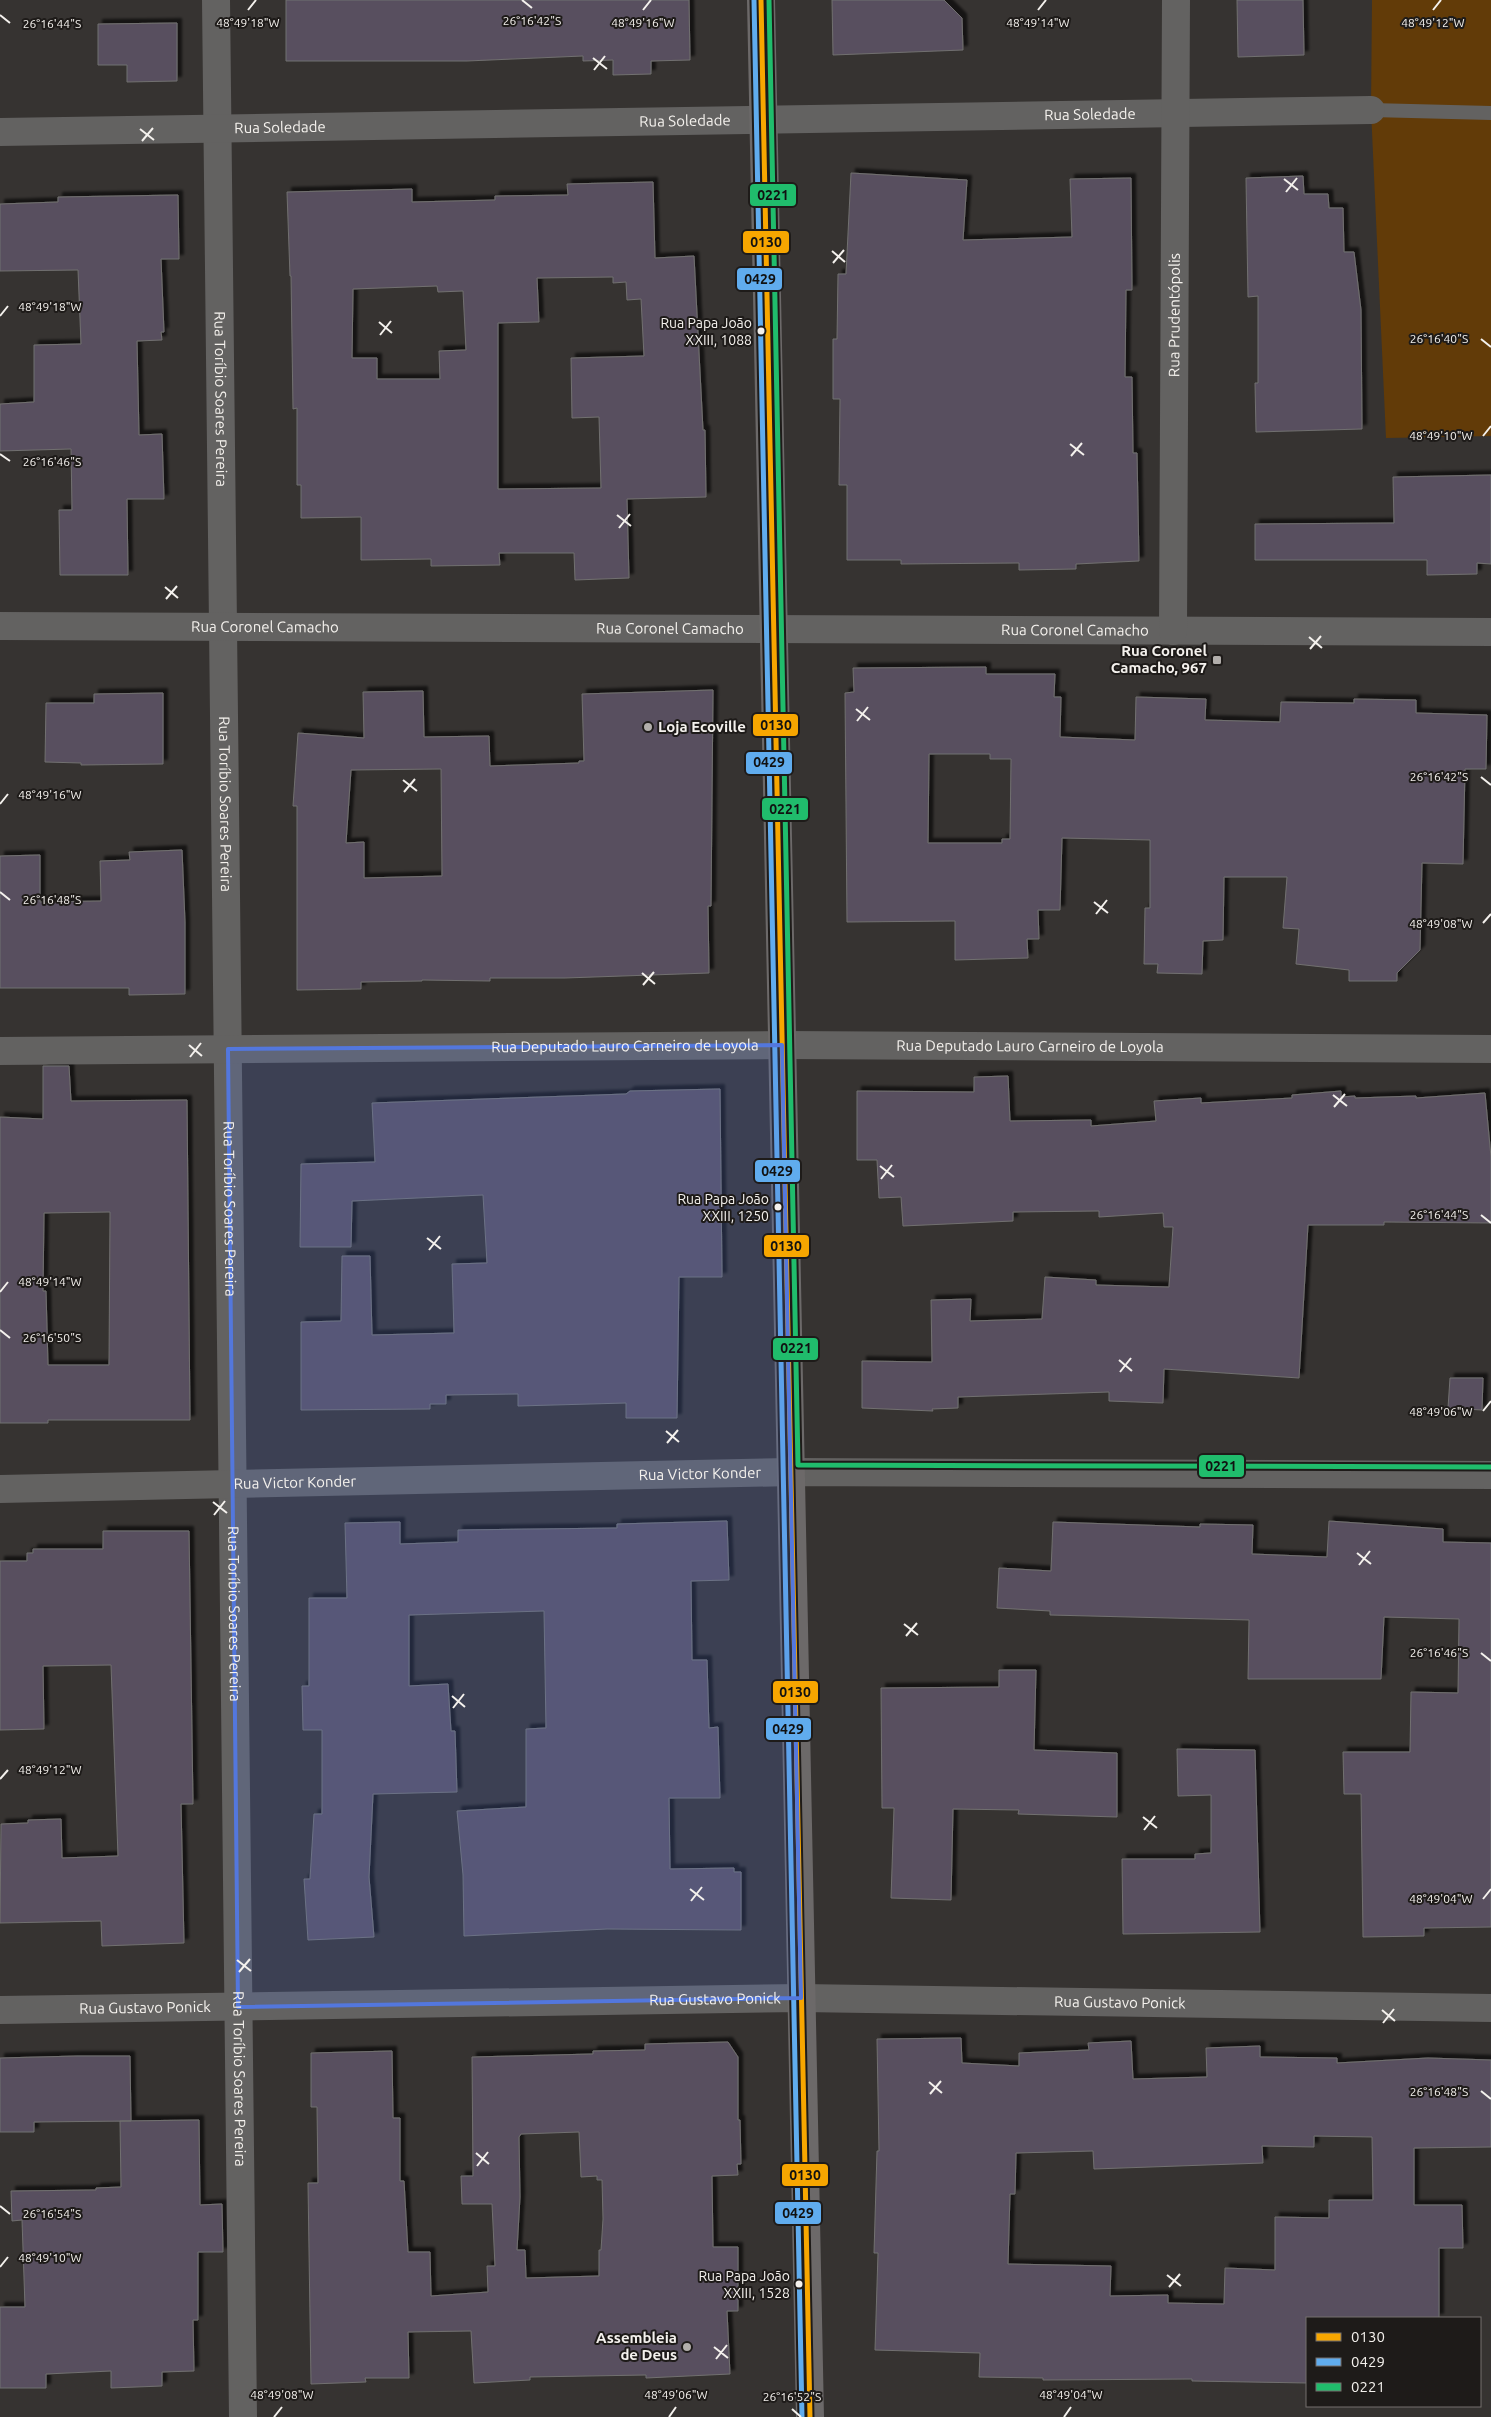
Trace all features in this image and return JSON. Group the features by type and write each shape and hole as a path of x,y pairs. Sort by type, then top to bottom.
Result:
{"main road":[{"path":"760,0 810,2417"}],"street":[{"name":"Rua Toríbio Soares Pereira","path":"216,0 243,2417"},
{"name":"Rua Prudentópolis","path":"1173,631 1176,0"},
{"name":"Rua Soledade","path":"0,132 1371,110"},
{"name":"Rua Coronel Camacho","path":"0,626 1491,632"},
{"name":"Rua Deputado Lauro Carneiro de Loyola","path":"0,1052 782,1045 1491,1049"},
{"name":"Rua Victor Konder","path":"0,1488 791,1472 1491,1475"},
{"name":"Rua Gustavo Ponick","path":"0,2010 801,1998 1491,2008"}],"lane":[{"path":"1371,110 1491,113"}],"highlighted area":[{"path":"782,1045 801,1998 238,2007 228,1049"}],"shaded area":[{"path":"1372,0 1491,0 1491,436 1386,438 1371,110"}],"building":[{"path":"286,0 689,0 690,60 651,61 651,74 613,75 613,60 583,61 583,56 467,61 286,61"},
{"path":"832,0 944,0 962,18 963,50 833,55"},
{"path":"1237,0 1303,0 1304,55 1238,57"},
{"path":"177,23 177,81 127,82 127,65 98,65 98,24"},
{"path":"851,173 967,180 963,240 1072,237 1070,179 1131,178 1132,290 1126,290 1125,377 1132,377 1133,453 1137,453 1139,561 1076,564 1076,569 1019,570 1019,563 901,564 901,560 847,560 847,485 839,485 840,399 833,399 833,339 837,339 838,274 846,274"},
{"path":"1303,176 1304,194 1328,194 1329,208 1343,208 1344,252 1354,252 1361,310 1362,429 1256,432 1255,383 1258,383 1258,296 1248,297 1246,178"},
{"path":"653,182 655,258 694,256 703,430 705,430 706,497 627,499 629,578 575,580 574,553 499,553 500,565 431,566 431,559 361,560 361,517 301,518 301,485 297,485 297,408 293,409 291,276 287,192 412,189 412,202 495,200 495,196 568,195 567,184","holes":["613,277 613,283 626,282 627,300 641,299 644,356 571,358 572,418 599,417 601,488 498,489 498,323 539,322 537,278","437,286 438,292 463,291 466,350 439,351 440,379 377,379 377,358 352,358 353,289"]},
{"path":"178,195 179,259 161,259 164,332 161,332 162,340 137,341 139,435 162,434 164,499 127,499 128,575 60,575 59,510 72,510 71,449 0,451 0,404 34,402 34,345 81,344 78,270 0,271 0,204 58,202 58,197"},
{"path":"1491,475 1491,564 1477,563 1477,574 1427,575 1427,560 1255,560 1255,524 1394,523 1393,477"},
{"path":"986,667 986,674 1055,674 1054,697 1061,697 1060,737 1135,740 1136,697 1206,699 1205,720 1280,722 1281,702 1354,703 1354,699 1416,700 1416,713 1487,715 1486,769 1465,769 1463,864 1422,863 1420,950 1397,973 1397,981 1349,981 1349,970 1296,964 1299,929 1283,928 1287,877 1224,877 1223,940 1203,941 1202,974 1157,973 1158,964 1144,964 1145,908 1150,908 1150,840 1062,838 1060,910 1038,910 1039,939 1027,939 1028,958 955,960 955,921 847,922 845,693 854,692 853,668","holes":["929,754 990,754 990,759 1011,759 1010,839 1002,839 1002,843 928,843"]},
{"path":"713,690 711,906 708,906 709,973 565,978 490,978 490,981 422,980 361,982 361,989 297,990 297,806 293,806 298,733 364,738 363,692 423,691 424,737 489,736 490,766 579,763 579,761 584,761 582,694","holes":["441,769 442,876 364,878 364,842 346,843 351,770"]},
{"path":"163,693 163,764 81,765 81,763 45,762 46,703 94,703 94,694"},
{"path":"182,850 185,994 129,995 129,988 0,988 0,856 40,855 40,902 101,901 100,861 130,860 129,852"},
{"path":"43,1066 69,1066 71,1101 187,1100 190,1420 48,1420 48,1423 0,1423 0,1117 43,1119","holes":["110,1212 109,1365 48,1365 46,1291 43,1291 44,1213"]},
{"path":"1008,1076 1010,1121 1091,1120 1091,1126 1156,1121 1154,1101 1201,1098 1201,1103 1292,1098 1292,1095 1341,1091 1341,1097 1355,1096 1355,1098 1416,1096 1416,1098 1485,1093 1491,1157 1491,1223 1384,1222 1384,1225 1308,1225 1299,1378 1164,1369 1163,1403 1109,1401 1109,1392 958,1397 958,1408 932,1409 933,1411 862,1408 862,1361 932,1362 931,1300 971,1299 970,1321 1042,1319 1045,1277 1096,1280 1096,1285 1169,1287 1173,1227 1164,1227 1163,1213 1099,1217 1099,1211 1013,1212 1013,1221 903,1226 901,1197 879,1198 877,1160 857,1160 857,1091 974,1092 974,1077"},
{"path":"720,1089 722,1277 679,1277 677,1418 626,1418 626,1403 518,1406 518,1394 446,1395 446,1404 430,1404 430,1409 301,1410 301,1322 341,1321 342,1256 370,1256 372,1335 454,1333 452,1264 487,1263 483,1195 352,1201 351,1247 300,1247 301,1164 375,1162 372,1103 626,1094 630,1091"},
{"path":"1450,1378 1483,1378 1482,1410 1448,1408"},
{"path":"727,1521 729,1580 691,1581 692,1660 707,1660 709,1728 718,1727 720,1798 669,1798 670,1869 734,1868 734,1872 741,1872 741,1930 607,1929 464,1936 463,1875 457,1811 526,1807 526,1729 546,1728 544,1611 409,1615 409,1686 448,1684 451,1731 455,1731 457,1792 373,1794 369,1877 374,1937 308,1940 304,1879 310,1879 314,1814 322,1814 322,1730 303,1730 302,1686 309,1686 309,1598 347,1598 345,1523 400,1522 400,1544 458,1542 458,1530 617,1528 617,1524"},
{"path":"1329,1521 1443,1529 1443,1542 1491,1543 1491,1927 1424,1928 1424,1936 1363,1937 1361,1794 1344,1794 1343,1752 1410,1752 1411,1692 1458,1693 1459,1619 1384,1617 1381,1679 1248,1679 1249,1620 1050,1615 1050,1611 997,1608 999,1568 1051,1571 1053,1522 1200,1527 1200,1524 1253,1525 1252,1554 1327,1557"},
{"path":"103,1531 189,1531 193,1804 181,1804 184,1943 102,1946 101,1921 0,1923 1,1824 28,1823 28,1820 61,1819 62,1858 118,1856 111,1665 43,1666 44,1729 0,1730 0,1561 27,1561 27,1553 33,1553 33,1549 103,1549"},
{"path":"999,1670 1036,1670 1034,1750 1117,1753 1117,1817 1018,1814 1019,1810 953,1809 951,1900 891,1898 894,1808 882,1808 881,1688 999,1687"},
{"path":"1177,1749 1255,1750 1260,1932 1123,1934 1122,1859 1195,1859 1195,1854 1211,1853 1211,1795 1178,1796"},
{"path":"961,2038 962,2063 1019,2066 1019,2053 1089,2050 1088,2043 1131,2041 1133,2079 1207,2077 1206,2048 1260,2046 1260,2057 1337,2058 1337,2063 1428,2058 1491,2060 1491,2147 1414,2148 1414,2205 1462,2205 1463,2248 1439,2248 1439,2317 1306,2317 1306,2383 1192,2381 1192,2379 1043,2380 1043,2378 979,2377 980,2353 875,2350 878,2253 874,2253 877,2151 879,2151 877,2039","holes":["1314,2136 1372,2137 1373,2200 1329,2200 1329,2218 1275,2217 1275,2270 1225,2268 1224,2304 1168,2303 1168,2295 1110,2296 1111,2266 1008,2264 1010,2194 1015,2194 1016,2153 1093,2151 1094,2169 1263,2163 1262,2146 1314,2147"]},
{"path":"728,2042 738,2057 738,2120 740,2120 741,2164 737,2164 738,2175 712,2176 713,2247 738,2247 738,2311 727,2311 730,2374 646,2378 646,2375 530,2377 530,2380 474,2383 471,2331 408,2332 409,2378 365,2378 366,2382 311,2384 308,2183 318,2183 317,2107 311,2107 311,2053 392,2051 393,2118 400,2118 400,2181 404,2181 408,2252 430,2252 431,2296 488,2292 487,2266 495,2266 492,2204 462,2204 461,2176 473,2176 472,2057 593,2054 593,2051 645,2050 645,2044","holes":["579,2132 581,2177 597,2176 597,2180 602,2180 603,2219 601,2250 599,2250 599,2276 526,2278 525,2250 517,2250 520,2197 519,2137 521,2134"]},
{"path":"130,2056 131,2121 34,2122 34,2132 0,2132 0,2058"},
{"path":"199,2120 200,2205 222,2204 223,2252 198,2252 198,2320 193,2320 194,2371 162,2372 162,2386 111,2388 111,2371 46,2374 46,2388 0,2388 0,2307 25,2307 22,2220 12,2221 11,2191 96,2190 96,2188 121,2187 120,2121"}],"transit line":[{"name":"0429","path":"754,0 802,2417"},
{"name":"0130","path":"761,0 810,2417"},
{"name":"0221","path":"769,0 798,1465 1491,1467"}],"place":[{"name":"Rua Papa João XXIII, 1088","path":"761,331"},
{"name":"Rua Coronel Camacho, 967","path":"1217,660"},
{"name":"Loja Ecoville","path":"648,727"},
{"name":"Rua Papa João XXIII, 1250","path":"778,1207"},
{"name":"Rua Papa João XXIII, 1528","path":"799,2284"},
{"name":"Assembleia de Deus","path":"687,2347"}]}
